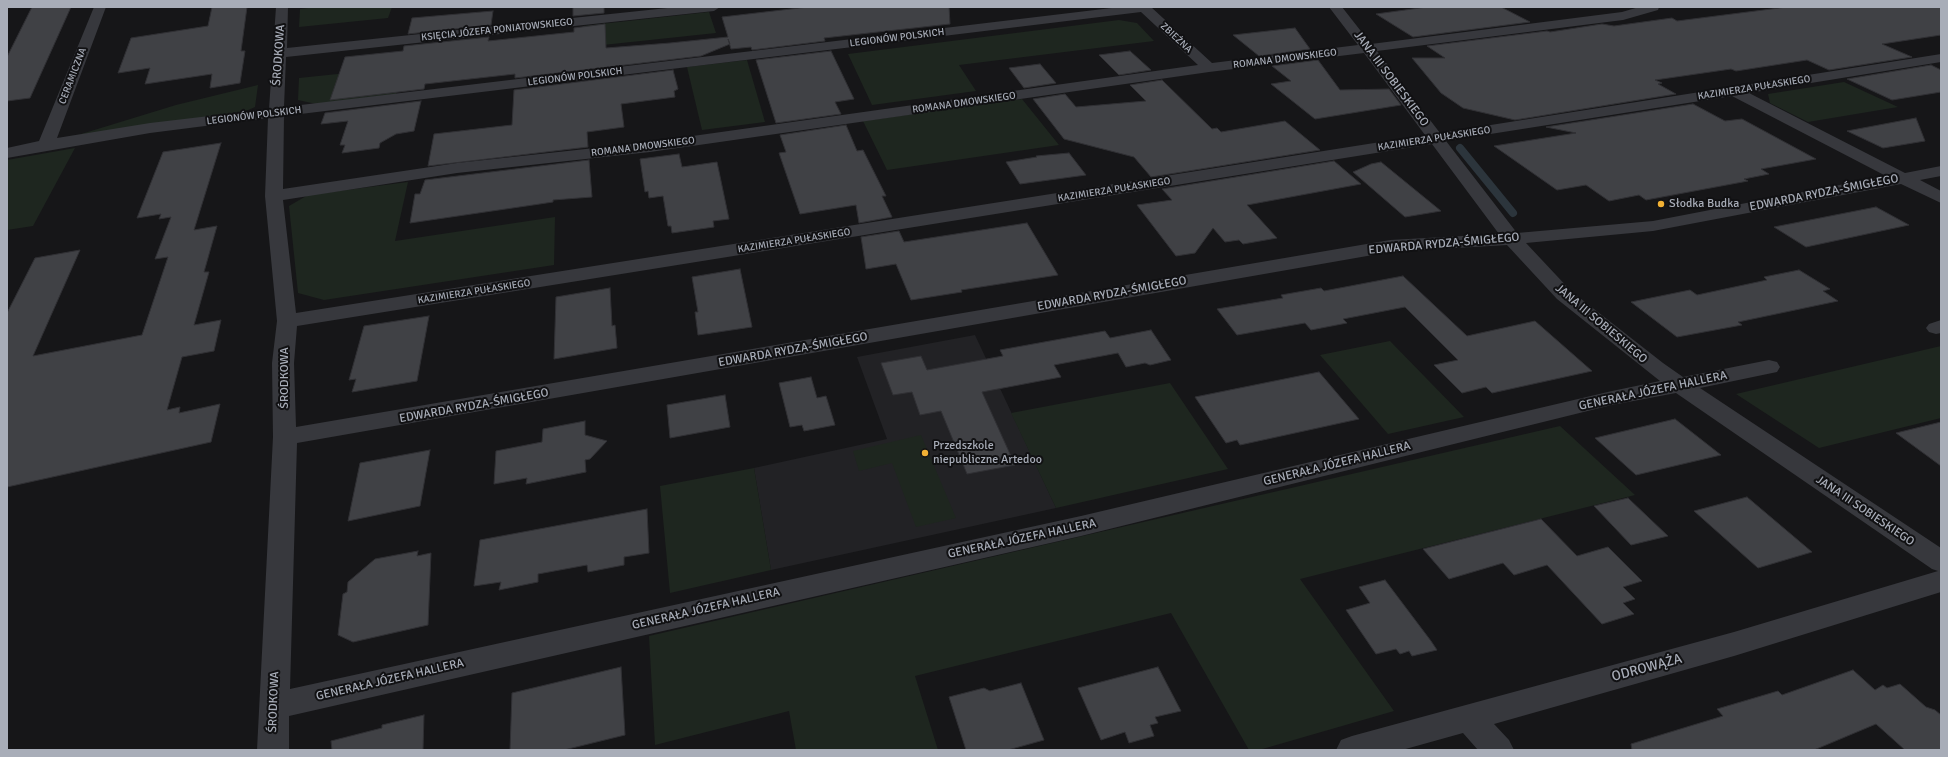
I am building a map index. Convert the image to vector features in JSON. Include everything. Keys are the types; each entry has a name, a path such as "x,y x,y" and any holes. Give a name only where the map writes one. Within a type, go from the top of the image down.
{"street":[{"name":"CERAMICZNA","path":"46,145 100,7"},
{"name":"ŚRODKOWA","path":"273,750 285,437 283,363 287,321 274,196 276,113 282,7"},
{"name":"KSIĘCIA JÓZEFA PONIATOWSKIEGO","path":"280,53 714,7"},
{"name":"JANA III SOBIESKIEGO","path":"1335,7 1512,239 1564,295 1655,368 1679,385 1941,562"},
{"name":"ROMANA DMOWSKIEGO","path":"274,196 318,188 418,174 650,147 1209,68 1623,16 1653,7"},
{"name":"LEGIONÓW POLSKICH","path":"7,153 150,128 1144,8"},
{"name":"ZBIEŻNA","path":"1144,8 1209,68"},
{"name":"KAZIMIERZA PUŁASKIEGO","path":"287,321 1941,58"},
{"path":"1734,91 1941,198"},
{"name":"EDWARDA RYDZA-ŚMIGŁEGO","path":"285,437 1390,246 1512,239 1653,226 1941,171"},
{"name":"GENERAŁA JÓZEFA HALLERA","path":"274,706 1081,526 1612,398 1769,367"},
{"name":"ODROWĄŻA","path":"1352,750 1734,644 1941,581"},
{"path":"1469,717 1498,750"}],"shaded area":[{"path":"316,7 392,7 388,18 299,27 300,9"},
{"path":"709,12 716,33 584,47 583,26"},
{"path":"1119,20 1137,23 1154,41 959,65 976,91 872,105 848,54"},
{"path":"747,60 765,122 702,130 687,67"},
{"path":"405,67 396,94 316,104 298,100 299,78"},
{"path":"1844,82 1898,107 1808,122 1770,103 1768,94"},
{"path":"258,85 255,107 239,114 78,135 176,105"},
{"path":"1022,99 1059,145 887,170 863,121"},
{"path":"75,148 33,226 7,230 7,160"},
{"path":"408,182 395,241 555,217 554,265 324,300 298,293 289,206 308,195"},
{"name":"Przedszkole niepubliczne Artedoo","path":"975,335 1056,508 771,570 754,468 887,439 857,357"},
{"path":"1390,341 1464,417 1388,434 1320,355"},
{"path":"1941,346 1941,418 1819,448 1736,394"},
{"path":"1170,383 1228,469 1056,508 1011,413"},
{"path":"1560,426 1635,495 1300,579 1394,711 1259,750 1249,750 1171,613 915,676 938,750 796,750 789,711 655,745 649,636"},
{"path":"921,435 956,518 916,527 892,463 859,471 853,451"},
{"path":"754,468 771,570 670,593 660,486"}],"building":[{"path":"32,7 71,7 30,98 7,101 7,57"},
{"path":"212,7 247,7 241,51 245,51 240,83 210,88 212,74 145,84 150,68 118,73 131,38 208,26"},
{"path":"573,7 604,7 604,13 573,16"},
{"path":"808,7 949,7 950,24 824,38 825,41 752,50 751,47 731,49 730,44 701,56 515,78 515,74 425,84 424,89 330,100 345,57 403,51 404,46 489,37 488,41 574,32 574,28 605,24 606,48 728,37 722,17"},
{"path":"1427,7 1501,7 1530,22 1413,37 1376,14"},
{"path":"1787,7 1941,7 1941,35 1882,44 1912,57 1829,70 1807,60 1736,71 1731,69 1655,80 1662,83 1658,84 1676,94 1515,120 1463,108 1441,93 1412,58 1445,58 1427,46 1547,31 1550,32 1602,24 1614,26 1672,18 1677,21"},
{"path":"493,11 491,25 408,34 412,18"},
{"path":"1295,28 1310,49 1259,56 1233,35"},
{"path":"831,51 854,99 835,102 841,114 776,123 756,60"},
{"path":"1130,51 1151,70 1119,75 1099,55"},
{"path":"1318,60 1340,90 1389,89 1401,105 1315,119 1271,84 1291,81 1272,66"},
{"path":"1040,64 1056,83 1024,88 1009,68"},
{"path":"1931,65 1941,70 1941,92 1892,100 1847,79"},
{"path":"673,70 678,89 674,91 675,97 621,104 624,127 587,132 588,147 428,166 434,134 512,125 514,90"},
{"path":"1162,80 1212,129 1217,128 1221,132 1285,121 1320,150 1151,177 1134,157 1064,139 1033,99 1065,94 1076,107 1146,101 1130,85"},
{"path":"421,101 414,131 396,134 380,143 379,148 342,153 345,145 340,145 348,121 321,124 325,113"},
{"path":"1693,104 1725,121 1742,119 1816,159 1761,169 1769,174 1744,179 1748,181 1646,200 1639,195 1609,201 1586,185 1557,190 1494,146 1576,133 1546,127"},
{"path":"1916,118 1925,141 1883,148 1847,131"},
{"path":"846,125 857,151 863,150 886,196 882,196 892,217 859,223 856,205 800,214 779,153 786,152 780,135"},
{"path":"221,143 194,230 217,226 204,272 209,272 194,325 221,320 214,351 182,357 167,410 180,407 179,413 220,404 211,442 7,487 7,313 35,258 80,250 33,356 142,335 168,257 155,259 171,217 159,219 161,214 137,218 163,152"},
{"path":"1069,153 1086,175 1020,184 1006,162 1037,157 1036,156"},
{"path":"679,154 682,167 717,162 729,219 713,221 714,227 672,233 671,226 668,226 663,196 649,198 648,191 645,192 640,159"},
{"path":"589,160 592,197 553,200 553,202 410,223 415,194 420,194 425,180"},
{"path":"1334,161 1361,184 1247,205 1277,238 1243,244 1239,240 1225,242 1213,228 1195,253 1176,256 1137,205 1172,200 1162,189"},
{"path":"1381,162 1441,211 1405,217 1353,172 1371,164"},
{"path":"1876,207 1909,225 1806,247 1774,227"},
{"path":"1027,223 1058,275 961,290 962,292 911,300 896,264 866,269 861,237 899,231 904,242"},
{"path":"740,269 752,327 698,335 695,312 698,312 692,277"},
{"path":"1799,270 1830,289 1823,291 1838,301 1738,322 1742,325 1677,337 1631,302 1690,290 1697,295 1767,280 1764,277"},
{"path":"1403,276 1467,336 1535,321 1592,371 1492,393 1486,387 1462,393 1434,365 1458,360 1405,307 1343,319 1347,323 1311,330 1305,323 1237,335 1217,309 1283,298 1281,295 1321,288 1324,291"},
{"path":"610,288 612,326 615,325 617,348 554,359 556,297"},
{"path":"429,316 417,381 352,392 356,379 349,380 364,326"},
{"path":"1151,330 1171,360 1150,365 1145,363 1126,367 1118,353 1054,365 1061,377 982,392 1015,465 967,474 941,411 920,415 912,392 893,395 881,363 921,356 927,370 1003,356 1000,350 1105,331 1110,338"},
{"path":"1319,372 1359,419 1240,445 1237,440 1226,443 1195,397"},
{"path":"811,377 817,398 826,396 835,425 804,431 802,425 790,427 779,383"},
{"path":"725,395 730,427 670,438 667,405"},
{"path":"1675,419 1721,455 1636,475 1595,438"},
{"path":"585,421 585,435 607,441 590,459 585,460 586,472 526,484 527,478 494,484 496,451 542,442 543,429"},
{"path":"1941,422 1941,466 1896,433"},
{"path":"430,450 420,506 348,521 360,463"},
{"path":"1747,497 1812,552 1758,568 1694,511"},
{"path":"1628,498 1668,536 1631,545 1594,506"},
{"path":"647,509 649,553 624,557 624,565 588,572 587,565 538,574 538,582 499,590 501,582 474,586 480,540"},
{"path":"1541,519 1577,556 1608,547 1642,581 1623,587 1635,599 1623,603 1634,614 1602,624 1547,565 1514,575 1503,563 1449,579 1423,549"},
{"path":"418,551 417,556 431,553 428,625 353,642 338,635 343,594 347,592 348,582 375,559"},
{"path":"1385,580 1437,650 1412,656 1409,651 1400,654 1396,649 1376,654 1346,610 1370,603 1359,587"},
{"path":"621,667 625,735 564,750 510,750 512,693"},
{"path":"1158,667 1181,711 1155,717 1158,723 1150,725 1154,736 1129,743 1125,732 1101,740 1078,688"},
{"path":"1853,670 1875,690 1883,685 1887,688 1900,684 1926,707 1935,710 1941,715 1941,750 1905,750 1876,724 1814,750 1632,750 1631,744 1723,716 1717,709 1778,691 1782,695"},
{"path":"1021,683 1044,740 1008,750 966,750 949,697 984,688 990,691"},
{"path":"424,715 423,750 332,750 331,741 382,728 382,725"}],"waterway":[{"path":"1460,148 1513,213"}],"place":[{"name":"Słodka Budka","path":"1661,204"},
{"name":"Przedszkole niepubliczne Artedoo","path":"925,453"}]}
